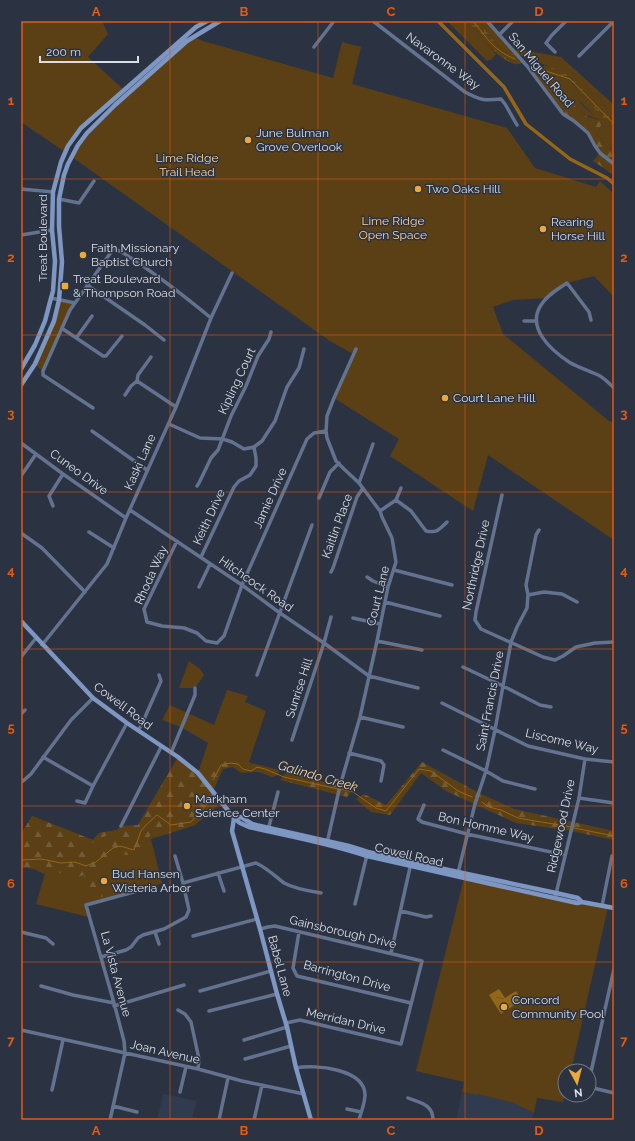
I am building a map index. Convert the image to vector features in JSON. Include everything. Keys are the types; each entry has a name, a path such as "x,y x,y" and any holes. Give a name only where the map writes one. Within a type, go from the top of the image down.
{"street":[{"name":"Treat Boulevard","path":"21,369 36,345 45,321 53,291 55,261 52,230 53,192 60,162 68,146 81,128 196,27 207,21"},
{"name":"Treat Boulevard","path":"21,385 35,364 54,320 59,300 62,255 59,226 59,200 64,175 78,145 87,133 115,105 187,40 220,21"},
{"path":"314,47 334,21"},
{"name":"Navaronne Way","path":"373,21 465,92 478,99 488,101 501,98 517,125"},
{"name":"San Miguel Road","path":"487,21 527,66 563,114 588,133 600,153 614,164"},
{"path":"499,36 513,21"},
{"path":"555,52 546,43 552,34 566,21"},
{"path":"579,56 614,21"},
{"path":"21,235 52,230 55,228 55,211 59,200 80,203 94,181"},
{"path":"21,189 53,192"},
{"path":"52,230 57,235 58,249 62,255"},
{"path":"93,408 43,375 43,371 63,329 70,310 114,248 136,261 180,292 211,318"},
{"name":"Kaski Lane","path":"42,645 107,564 147,470 169,424 211,318 232,273"},
{"path":"591,320 589,312 567,283 546,298 540,305 536,321 537,328 542,337 560,355 570,362 602,377 614,388"},
{"path":"87,285 164,340"},
{"path":"51,298 75,303"},
{"path":"77,337 92,316"},
{"path":"524,321 536,321"},
{"path":"63,329 77,337 103,356 106,356 122,336"},
{"name":"Kipling Court","path":"197,486 211,458 218,450 230,416 246,386 258,356 269,339 271,332"},
{"name":"Court Lane","path":"327,842 340,786 360,717 388,587 396,562 394,545 390,531 380,511 359,483 339,463 328,443 326,431 327,416 356,349"},
{"path":"169,424 200,438 223,439 244,449 254,447 262,441 275,421 287,387 299,368 304,350"},
{"path":"125,395 131,386 137,381 138,375 151,357"},
{"path":"137,381 176,407"},
{"path":"92,430 147,470"},
{"name":"Jamie Drive","path":"242,585 307,439 314,433 326,431"},
{"name":"Cuneo Drive","path":"21,442 63,474 126,518"},
{"path":"359,483 373,444"},
{"name":"Keith Drive","path":"201,558 234,487 239,480 250,475 256,466 254,447"},
{"path":"21,476 36,454"},
{"path":"319,498 330,472 339,463"},
{"path":"53,506 49,496 63,474"},
{"name":"Kaitlin Place","path":"331,572 357,497 363,488"},
{"path":"380,511 396,500 401,488"},
{"name":"Northridge Drive","path":"502,496 475,620 481,629 543,657 555,660 576,647 595,642 614,642"},
{"path":"396,500 411,511 426,531 433,533 441,529 447,522"},
{"name":"Hitchcock Road","path":"130,510 242,585 368,676"},
{"path":"257,674 312,525"},
{"name":"Saint Francis Drive","path":"458,874 475,804 486,771 511,642 527,608 528,595 526,585 536,535 539,530"},
{"path":"89,532 114,548"},
{"path":"21,533 42,548 85,592"},
{"name":"Rhoda Way","path":"177,541 144,609 147,622 162,626 184,628 197,633 206,641 217,643 224,636 242,585"},
{"path":"199,587 210,564"},
{"path":"394,570 452,585"},
{"path":"367,577 388,587"},
{"path":"528,595 544,592 562,594 577,602"},
{"path":"385,602 440,616"},
{"name":"Sunrise Hill","path":"292,740 331,617"},
{"path":"353,618 380,624"},
{"name":"Cowell Road","path":"21,621 93,698 161,747 171,752 198,773 234,818 241,817 252,824 268,830 349,846 367,854 458,874 500,886 556,896 577,903 582,902 614,908"},
{"path":"21,657 36,638"},
{"path":"377,641 422,650"},
{"path":"463,667 540,705 551,707"},
{"path":"138,730 161,681 159,675"},
{"path":"368,676 418,688"},
{"path":"171,752 196,695 195,688"},
{"path":"23,781 31,774 71,720 93,698"},
{"name":"Liscome Way","path":"442,703 528,746 585,759 614,762"},
{"path":"21,714 24,710"},
{"path":"360,717 403,727"},
{"path":"77,801 86,803 93,786 127,723"},
{"path":"121,826 161,747"},
{"path":"443,750 503,781 535,789"},
{"path":"349,753 382,761 384,765 380,781"},
{"path":"43,757 93,786"},
{"name":"Ridgewood Drive","path":"556,896 579,798 585,759"},
{"path":"268,830 278,792"},
{"path":"579,798 614,803"},
{"name":"Bon Homme Way","path":"424,805 418,819 422,822 467,834 565,855"},
{"name":"Babel Lane","path":"234,818 232,832 260,929 311,1120"},
{"path":"356,904 367,854"},
{"path":"101,957 126,950 143,935 164,929 186,917 188,913 188,906 183,883 174,856"},
{"path":"602,906 612,856"},
{"path":"183,883 256,863 286,884 321,893"},
{"path":"391,954 411,864"},
{"path":"218,873 224,891"},
{"name":"La Vista Avenue","path":"110,1120 125,1053 124,1042 86,905 152,887"},
{"path":"401,911 426,917 431,916"},
{"path":"193,936 257,919"},
{"name":"Gainsborough Drive","path":"260,929 275,926 422,961 411,1003"},
{"path":"21,932 46,938 53,944"},
{"path":"155,932 159,944"},
{"name":"Barrington Drive","path":"299,932 293,968 297,976 411,1003"},
{"path":"593,1063 614,969"},
{"path":"200,991 271,972"},
{"path":"41,986 114,1005 184,985"},
{"path":"209,1011 277,994"},
{"name":"Merridan Drive","path":"244,1040 300,1020 401,1044 411,1003"},
{"path":"178,1010 185,1014 190,1022 200,1058 198,1069"},
{"name":"Joan Avenue","path":"21,1030 304,1094"},
{"path":"52,1090 63,1040"},
{"path":"245,1059 291,1046"},
{"path":"296,1068 307,1066 342,1071 352,1075 361,1082 365,1095 359,1120"},
{"path":"180,1092 186,1067"},
{"path":"219,1120 228,1078"},
{"path":"254,1120 262,1085"},
{"path":"597,1089 614,1092"},
{"path":"408,1098 429,1106 432,1112 433,1120"},
{"path":"113,1106 137,1112"},
{"path":"346,1108 361,1112"}],"shaded area":[{"path":"462,1092 478,1094 514,1103 534,1113 532,1120 456,1120"},
{"path":"163,1094 197,1101 192,1117 207,1120 157,1120"}],"green space":[{"path":"21,21 102,21 108,34 88,57 124,90 81,128 65,152 21,122"},
{"path":"447,21 467,21 496,54 492,59 487,61"},
{"path":"467,21 479,21 499,47 508,54 517,54 524,63 515,64 502,57 489,46"},
{"path":"479,21 487,21 513,50 523,50 561,57 572,67 574,75 585,84 592,93 600,97 602,102 614,116 614,121 570,80 574,86 573,90 583,106 600,120 585,116 575,106 553,102 527,66 555,76 569,78 561,71 517,54 508,54 499,47"},
{"name":"Lime Ridge Open Space","path":"193,37 333,78 342,42 361,47 352,84 507,128 535,168 596,187 600,181 614,194 614,297 594,276 567,283 546,298 513,300 493,307 503,334 609,421 614,423 614,540 488,455 473,511 390,456 399,439 334,398 353,354 330,341 72,157 87,133"},
{"path":"544,65 562,71 580,86 614,121 614,127 579,93 570,79 541,71"},
{"path":"572,67 614,105 614,116 602,102 600,97 592,93 585,84 581,84 574,75"},
{"path":"574,86 579,93 612,125 605,127 602,123 597,135 602,140 606,149 614,148 614,175 593,161 600,153 587,132 563,114 553,102 561,99 565,105 575,106 585,116 599,120 579,99 573,90"},
{"path":"602,123 605,127 612,125 614,127 614,148 606,149 602,140 597,135"},
{"path":"59,300 75,303 43,371 35,364 54,321"},
{"path":"189,661 200,669 204,675 195,688 179,688"},
{"path":"227,690 248,696 245,702 266,711 249,762 251,763 254,772 241,773 243,769 222,761 195,825 151,839 162,883 86,905 89,917 36,904 45,874 34,869 21,867 21,834 32,816 93,840 99,833 117,830 121,826 138,825 178,757 198,773 208,743 181,727 162,720 170,705 214,725"},
{"path":"233,757 242,758 245,762 241,773 233,767 223,769 213,791 222,802 195,825 161,836 154,831 143,844 139,853 134,856 119,854 116,851 102,863 105,869 99,876 99,883 102,889 103,900 89,904 84,875 74,878 46,868 45,874 34,869 21,867 21,860 32,863 25,856 31,850 36,850 41,847 32,840 29,842 30,848 21,847 21,834 32,816 93,840 99,833 117,830 85,847 90,851 90,855 94,857 100,853 104,846 115,841 121,841 121,826 138,825 172,767 198,773 205,781 216,766"},
{"path":"422,762 479,793 514,809 614,831 614,840 571,831 516,823 446,791 421,773 390,815 371,812 356,799 364,794 386,805"},
{"path":"251,763 279,770 278,775 272,777 259,772 254,772"},
{"path":"286,772 353,789 347,797 280,780"},
{"path":"464,878 608,907 573,1063 557,1063 557,1101 537,1098 534,1113 514,1103 478,1094 462,1092 464,1082 416,1071"}],"water":[{"name":"Concord Community Pool","path":"499,989 505,998 516,991 522,1000 501,1014 489,995"}],"waterway":[{"path":"438,21 504,87 526,124 570,159 607,178 614,184"},
{"path":"473,21 496,48 515,59"},
{"path":"543,70 570,79 614,124"},
{"name":"Galindo Creek","path":"213,780 221,765 231,763 238,764 243,769 251,771 257,767 284,777 338,789"},
{"name":"Galindo Creek","path":"341,789 353,792 376,808 386,811 419,769 431,771 458,791 472,797"},
{"name":"Galindo Creek","path":"21,860 41,859 61,863 75,862 86,866 96,862 113,848 120,846 134,850 141,831 157,815 171,825 191,822 207,804 209,796"},
{"name":"Galindo Creek","path":"482,802 489,807 501,810 518,818 571,827"},
{"name":"Galindo Creek","path":"574,828 614,836"}],"place":[{"name":"June Bulman Grove Overlook","path":"248,140"},
{"name":"Two Oaks Hill","path":"418,189"},
{"name":"Rearing Horse Hill","path":"543,229"},
{"name":"Faith Missionary Baptist Church","path":"83,255"},
{"name":"Treat Boulevard & Thompson Road","path":"65,286"},
{"name":"Court Lane Hill","path":"445,398"},
{"name":"Markham Science Center","path":"187,806"},
{"name":"Bud Hansen Wisteria Arbor","path":"104,881"},
{"name":"Concord Community Pool","path":"504,1007"}],"park label":[{"name":"Lime Ridge Trail Head","path":"187,165"}]}
